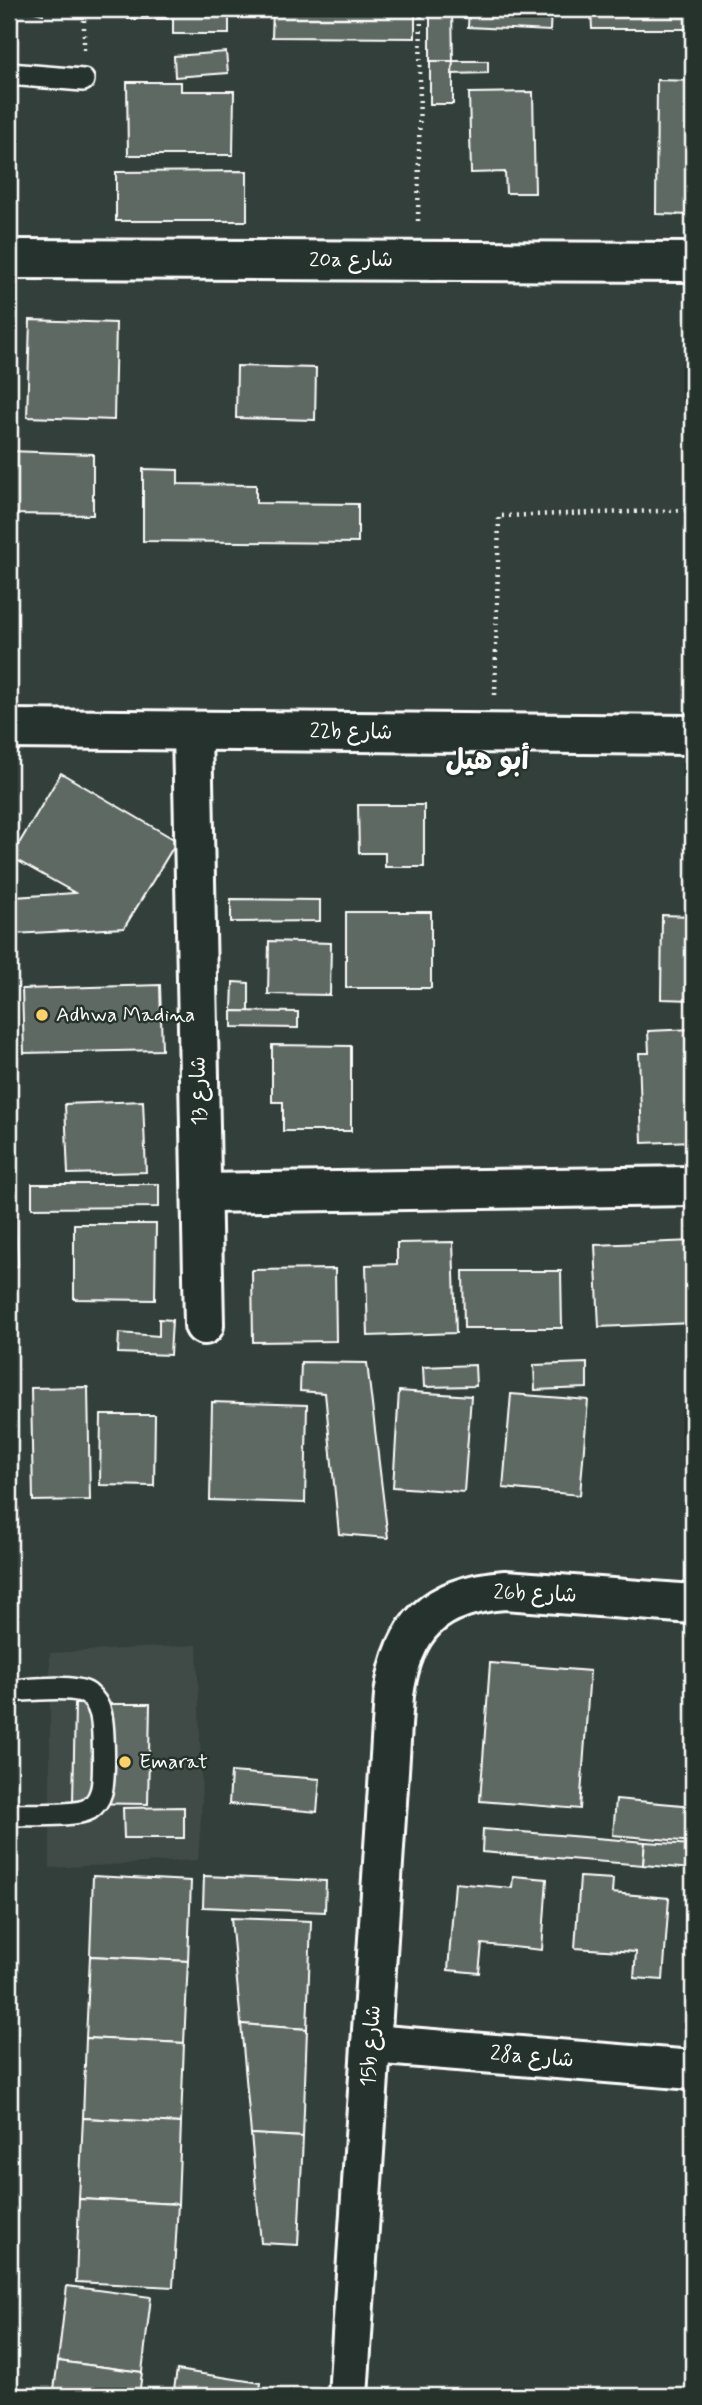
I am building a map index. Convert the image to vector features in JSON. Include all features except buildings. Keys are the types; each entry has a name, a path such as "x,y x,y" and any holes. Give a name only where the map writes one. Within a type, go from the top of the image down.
{"street":[{"name":"20a شارع","path":"9,259 693,262"},
{"name":"22b شارع","path":"9,729 693,735"},
{"name":"شارع 13","path":"192,731 204,1325"},
{"path":"202,1193 693,1186"},
{"name":"26b شارع","path":"394,1695 398,1667 408,1640 426,1618 450,1602 477,1592 505,1590 693,1604"},
{"name":"15b شارع","path":"348,2396 394,1695"},
{"name":"28a شارع","path":"371,2045 693,2070"}],"lane":[{"path":"9,74 83,80"},
{"path":"9,1691 76,1689 87,1694 96,1703 101,1714 103,1779 102,1791 89,1809 78,1813 9,1815"}],"path":[{"path":"83,80 84,9"},
{"path":"417,261 421,9"},
{"path":"494,734 499,516 693,510"}],"shaded area":[{"name":"Emarat","path":"197,1645 202,1801 198,1860 50,1868 50,1653"}],"place":[{"name":"Adhwa Madina","path":"42,1015"},
{"name":"Emarat","path":"125,1762"}],"district":[{"name":"أبو هيل","path":"487,761"}]}
